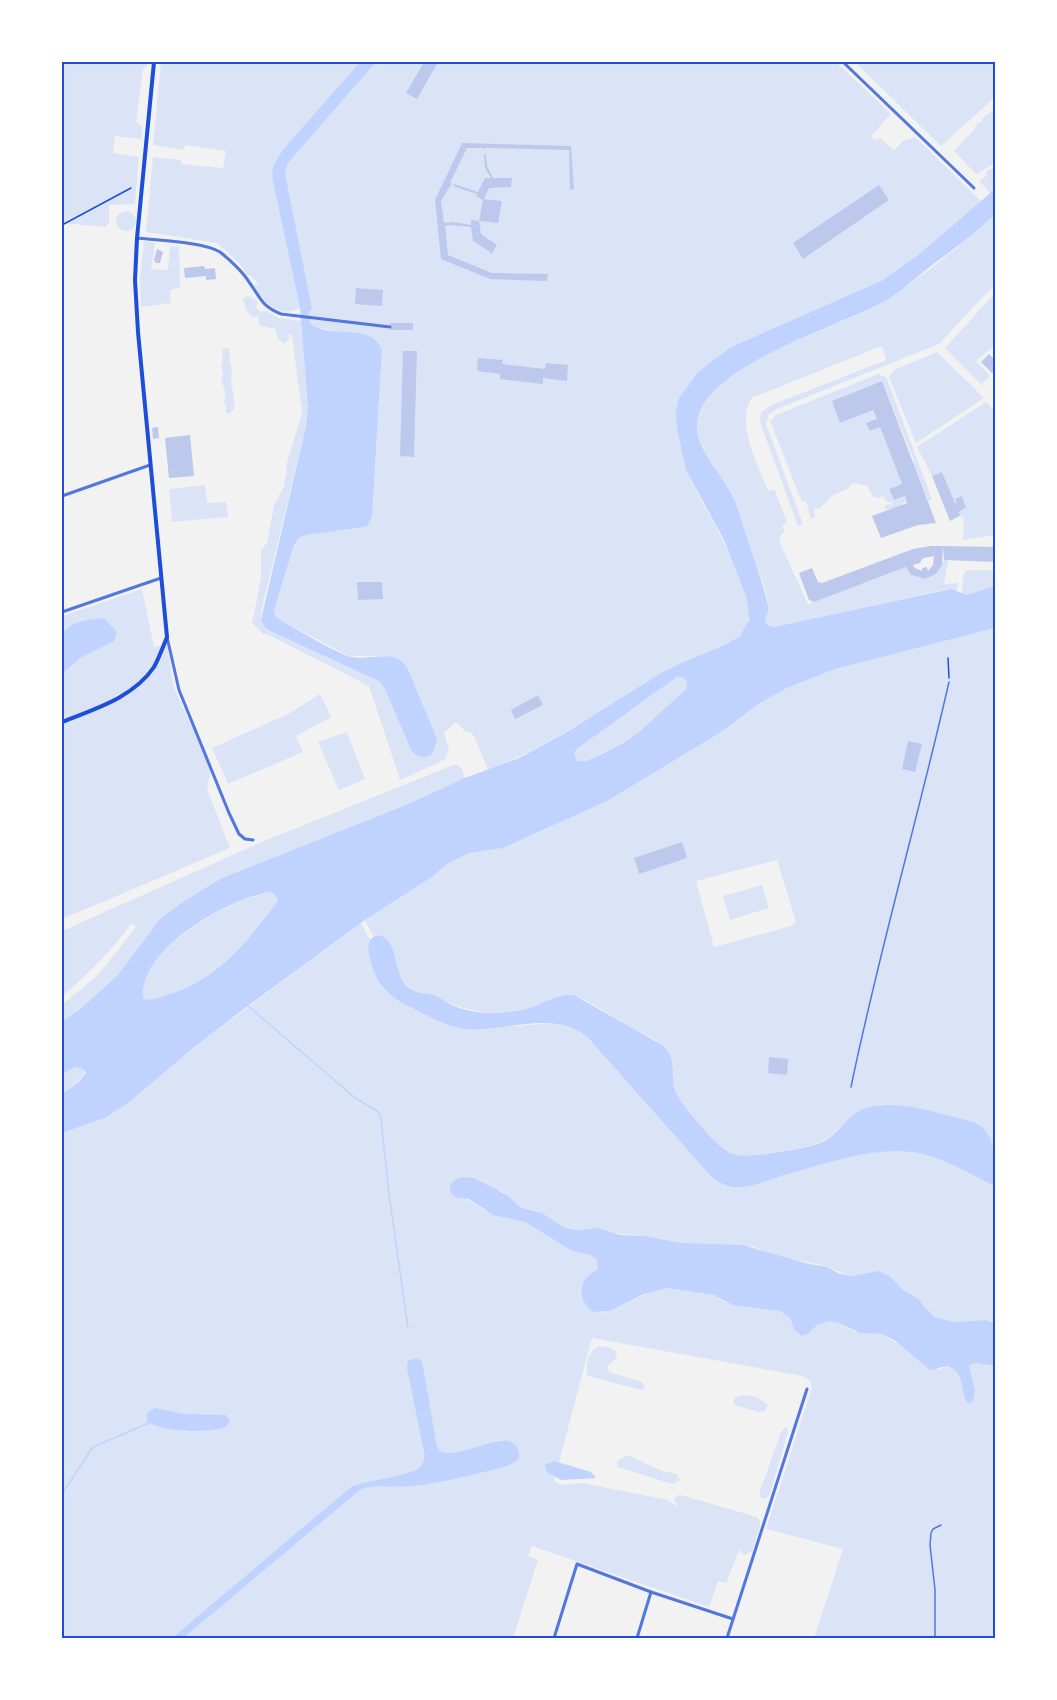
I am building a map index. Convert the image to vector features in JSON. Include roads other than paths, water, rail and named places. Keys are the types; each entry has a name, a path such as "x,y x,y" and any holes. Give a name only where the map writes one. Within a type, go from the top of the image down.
{"main road":[{"path":"62,722 130,692 154,666 167,637 136,297 137,238 154,62"}],"street":[{"path":"843,62 974,188"},
{"path":"137,238 208,247 220,252 249,280 261,302 269,309 281,314 390,327"},
{"path":"62,496 150,465"},
{"path":"62,612 161,578"},
{"path":"166,632 179,690 229,813 239,834 245,839 254,840"},
{"path":"727,1638 807,1389"},
{"path":"554,1638 577,1564 651,1592 733,1619"},
{"path":"637,1638 651,1592"}],"lane":[{"path":"851,1087 864,1026 926,786 949,682"},
{"path":"935,1638 935,1590 931,1561 931,1533 933,1529 941,1525"}],"water":[{"path":"360,62 376,62 288,163 285,173 312,308 308,315 310,323 318,328 368,336 376,341 382,350 372,517 368,525 364,527 299,538 294,545 274,610 275,616 280,620 345,655 360,658 383,656 397,658 403,662 437,739 433,753 424,757 416,755 411,750 385,689 379,681 270,631 261,620 306,426 308,408 300,308 273,182 273,167 287,145"},
{"path":"995,189 995,214 973,234 885,301 806,336 743,368 719,387 702,407 697,429 702,447 737,506 766,597 768,611 765,621 767,625 774,627 951,589 967,595 995,586 995,628 835,669 787,688 760,703 721,732 607,801 503,848 469,853 447,864 432,877 365,920 248,1006 193,1048 128,1103 105,1118 62,1133 62,1094 80,1081 86,1073 83,1069 75,1067 62,1074 62,1021 79,1010 117,976 160,919 181,903 222,878 519,758 567,732 659,674 740,636 749,620 747,599 725,542 686,470 677,428 676,411 679,398 698,372 731,347 883,280 917,256","holes":["677,677 682,677 686,681 686,689 638,733 604,753 586,761 578,761 574,753 578,748","269,892 278,899 276,904 242,945 218,968 188,987 153,999 143,998 146,979 155,961 189,929 231,905"]},
{"path":"104,618 117,632 114,641 80,658 62,674 61,648 65,632 77,623"},
{"path":"378,935 390,944 401,978 405,985 414,991 434,995 463,1009 490,1013 517,1011 556,997 574,995 662,1045 672,1061 675,1091 678,1097 711,1137 731,1153 745,1156 806,1147 829,1138 863,1109 896,1105 935,1112 981,1126 991,1140 995,1186 933,1157 895,1151 847,1158 752,1185 732,1187 725,1185 708,1173 587,1037 575,1029 561,1024 546,1023 482,1029 460,1028 432,1018 393,996 378,980 370,957 368,948 370,940"},
{"path":"463,1177 474,1178 493,1187 520,1207 542,1213 565,1228 578,1230 598,1228 620,1235 644,1236 681,1243 742,1245 827,1267 851,1276 879,1271 891,1277 902,1289 918,1299 934,1317 954,1322 986,1320 995,1324 995,1366 976,1363 969,1365 975,1391 973,1401 969,1404 954,1370 947,1367 930,1370 894,1340 882,1334 860,1333 839,1323 829,1321 817,1325 808,1334 802,1336 794,1329 790,1318 780,1311 733,1305 714,1295 667,1288 644,1294 610,1311 593,1312 583,1300 581,1291 584,1281 598,1268 596,1259 590,1255 572,1251 525,1222 493,1215 469,1199 455,1197 450,1192 450,1186 455,1180"},
{"path":"416,1358 423,1366 439,1451 454,1453 509,1441 518,1449 518,1460 507,1466 437,1482 361,1489 183,1638 172,1638 351,1487 409,1473 421,1466 424,1454 407,1368 408,1361"},
{"path":"155,1408 185,1414 226,1415 230,1421 226,1427 218,1429 174,1430 147,1421 147,1413"},
{"path":"554,1461 591,1472 596,1478 561,1480 547,1472 545,1465"}],"waterway":[{"path":"248,1006 354,1097 378,1112 381,1119 408,1328"},
{"path":"62,1494 93,1447 149,1423"}]}
